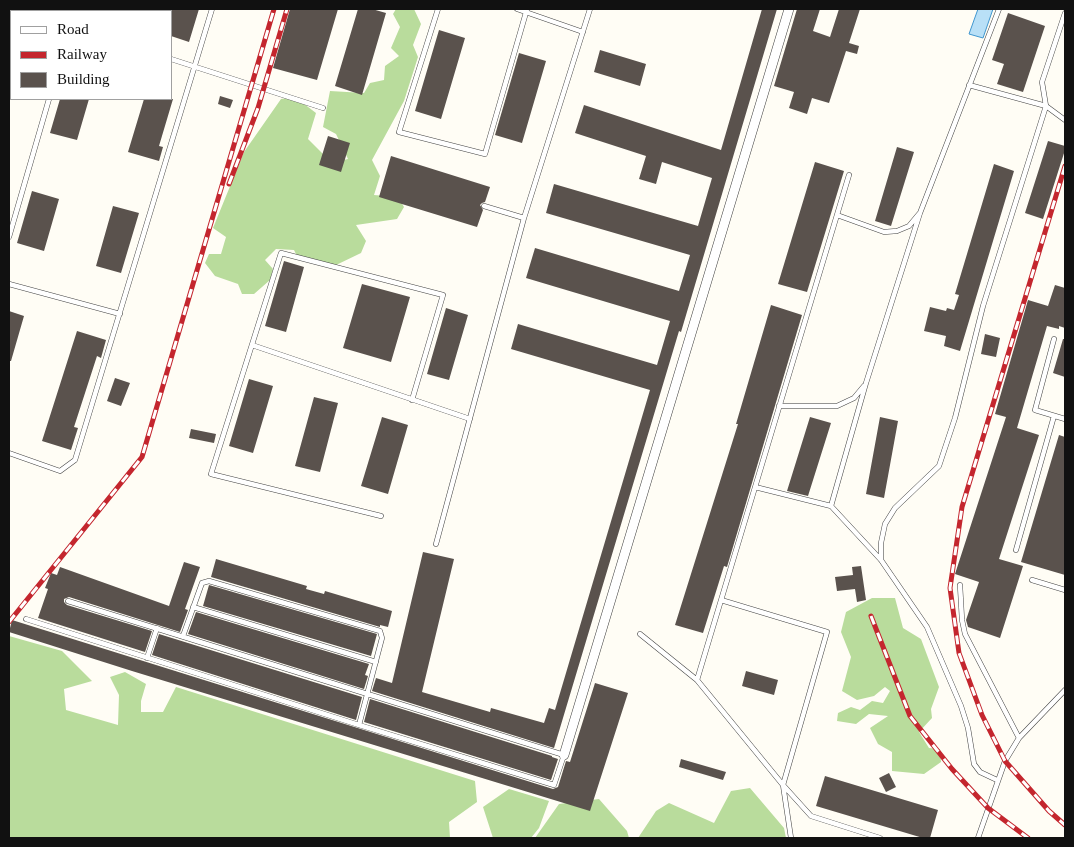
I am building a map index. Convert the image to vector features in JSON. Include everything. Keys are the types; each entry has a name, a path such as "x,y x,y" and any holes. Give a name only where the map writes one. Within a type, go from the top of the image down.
{"street":[{"path":"564,755 789,9"}],"lane":[{"path":"9,454 60,471 75,460 212,9"},
{"path":"438,9 399,132 485,154 527,10"},
{"path":"517,9 527,10 583,32"},
{"path":"436,544 524,218 590,9"},
{"path":"832,506 866,383 920,213 998,9"},
{"path":"881,560 880,542 886,524 895,508 939,466 956,418 983,306 1046,106 1042,82 1065,13"},
{"path":"172,59 323,108"},
{"path":"969,86 1046,106 1065,120"},
{"path":"9,237 49,100"},
{"path":"697,680 849,174"},
{"path":"484,206 524,218"},
{"path":"837,215 884,232 897,231 909,226 920,213"},
{"path":"382,516 211,474 280,254 443,295 412,400"},
{"path":"9,284 120,314"},
{"path":"1054,339 1035,410 1065,419"},
{"path":"252,345 470,419"},
{"path":"779,406 837,406 854,398 866,383"},
{"path":"1016,550 1054,416"},
{"path":"755,487 832,506 881,560 926,628 961,706 968,728 974,764 980,772 997,780"},
{"path":"1032,580 1065,590"},
{"path":"183,636 202,583 209,581 380,630 382,638 359,725"},
{"path":"960,585 962,620 965,634 1019,738"},
{"path":"721,600 827,632 783,785 790,838"},
{"path":"26,619 359,725 554,784 564,755 68,601"},
{"path":"193,607 376,662"},
{"path":"147,658 157,628"},
{"path":"640,634 697,680 783,785 811,816 880,838"},
{"path":"978,838 1005,761 1019,738 1065,690"}],"green space":[{"path":"396,9 414,9 421,24 413,45 418,57 404,101 372,160 380,176 374,195 398,197 404,207 397,219 356,225 366,241 361,253 334,266 299,260 294,250 276,249 265,260 273,269 270,280 254,294 242,294 238,284 215,276 205,263 209,254 221,254 226,237 213,228 244,152 281,99 295,97 316,113 308,139 325,156 325,164 348,159 336,134 323,127 330,91 364,93 370,83 384,80 385,66 399,56 391,48 400,27 393,14"},
{"path":"872,598 895,598 903,628 921,639 939,687 931,709 932,718 919,732 929,748 940,749 941,762 924,774 892,771 892,752 878,744 870,728 888,716 869,714 856,724 837,721 838,713 851,707 860,710 872,701 883,703 890,691 885,687 874,696 857,700 842,691 851,657 841,632 846,612"},
{"path":"9,636 62,651 92,681 64,689 66,710 118,725 119,695 110,677 125,672 146,684 141,701 141,712 163,712 176,687 475,781 477,802 449,822 450,838 9,838"},
{"path":"750,788 784,828 786,838 638,838 656,811 669,803 714,823 731,791"},
{"path":"509,789 549,801 539,828 531,838 493,838 483,807"},
{"path":"599,799 627,831 629,838 535,838 559,804"}],"water":[{"path":"978,9 993,9 983,38 969,34"}],"building":[{"path":"199,9 189,42 172,36 171,10"},
{"path":"290,9 338,9 317,80 273,68"},
{"path":"358,9 372,9 386,13 362,95 335,86"},
{"path":"762,9 777,9 554,748 372,691 376,678 392,683 423,552 454,559 422,692 490,712 491,708 544,723 549,708 555,710 650,390 511,349 518,324 657,365 670,321 526,278 535,248 679,291 690,255 546,213 554,184 698,226 712,178 662,162 656,184 639,179 646,156 575,133 584,105 721,150"},
{"path":"797,9 820,9 813,31 830,37 839,9 860,9 849,43 859,46 857,54 846,51 829,103 812,98 807,114 789,108 794,92 774,86"},
{"path":"1008,13 1045,26 1023,92 997,84 1004,64 992,60"},
{"path":"439,30 465,38 441,119 415,111"},
{"path":"600,50 646,64 640,86 594,72"},
{"path":"519,53 546,61 522,143 495,135"},
{"path":"220,96 233,100 230,108 218,104"},
{"path":"173,99 159,146 163,147 159,161 128,152 144,100"},
{"path":"60,100 89,100 77,140 50,133"},
{"path":"328,136 350,143 341,172 319,165"},
{"path":"1048,141 1065,146 1065,150 1043,219 1025,213"},
{"path":"897,147 914,152 891,226 875,221"},
{"path":"391,156 490,187 485,202 480,205 483,210 477,227 379,197"},
{"path":"815,162 844,171 807,292 778,284"},
{"path":"994,164 1014,171 960,351 944,346 946,336 924,331 930,307 946,311 947,308 954,310 959,295 955,294"},
{"path":"32,191 59,199 44,251 17,243"},
{"path":"113,206 139,213 121,273 96,266"},
{"path":"284,261 304,267 286,332 265,326"},
{"path":"362,284 410,297 391,362 343,348"},
{"path":"1055,285 1065,288 1065,328 1059,326 1059,329 1047,326 1017,428 1039,435 999,559 1023,566 1000,638 968,627 966,620 979,582 955,574 1006,417 995,414 1028,300 1048,306"},
{"path":"771,305 802,315 727,567 724,566 703,633 675,625 738,424 736,424"},
{"path":"446,308 468,315 449,380 427,374"},
{"path":"9,311 24,316 11,361 9,361"},
{"path":"77,331 106,340 101,358 97,356 74,427 78,428 71,450 42,441"},
{"path":"985,334 1000,338 996,357 981,354"},
{"path":"1063,339 1065,339 1065,377 1053,373"},
{"path":"115,378 130,383 121,406 107,401"},
{"path":"249,379 273,386 253,453 229,446"},
{"path":"314,397 338,403 320,472 295,466"},
{"path":"382,417 408,425 388,494 361,486"},
{"path":"810,417 831,423 808,496 787,491"},
{"path":"880,417 898,421 884,498 866,494"},
{"path":"191,429 216,434 214,443 189,438"},
{"path":"1059,435 1065,437 1065,575 1021,562"},
{"path":"216,559 307,586 306,589 324,594 325,591 392,611 388,627 380,625 380,627 211,577"},
{"path":"184,562 200,567 185,609 188,610 180,632 69,597 64,599 67,605 152,631 145,652 38,618 48,589 45,588 51,573 57,575 60,567 169,606"},
{"path":"861,566 866,600 857,602 855,589 837,591 835,577 853,575 852,567"},
{"path":"209,585 377,634 371,656 203,606"},
{"path":"196,612 369,664 365,675 368,676 364,689 188,634"},
{"path":"12,620 553,789 558,787 566,761 570,762 595,683 628,693 590,811 9,632"},
{"path":"159,634 362,697 356,720 152,655"},
{"path":"746,671 778,680 774,695 742,686"},
{"path":"370,699 552,756 558,759 551,780 364,722"},
{"path":"681,759 726,772 723,780 679,767"},
{"path":"889,773 896,787 886,792 879,778"},
{"path":"825,776 938,810 930,838 923,838 816,806"}],"railway":[{"path":"9,622 142,457 274,9"},
{"path":"229,184 258,108 287,9"},
{"path":"1065,166 962,507 950,588 959,653 982,715 1005,761 1049,811 1065,825"},
{"path":"871,616 910,716 952,769 988,808 1028,838"}]}
